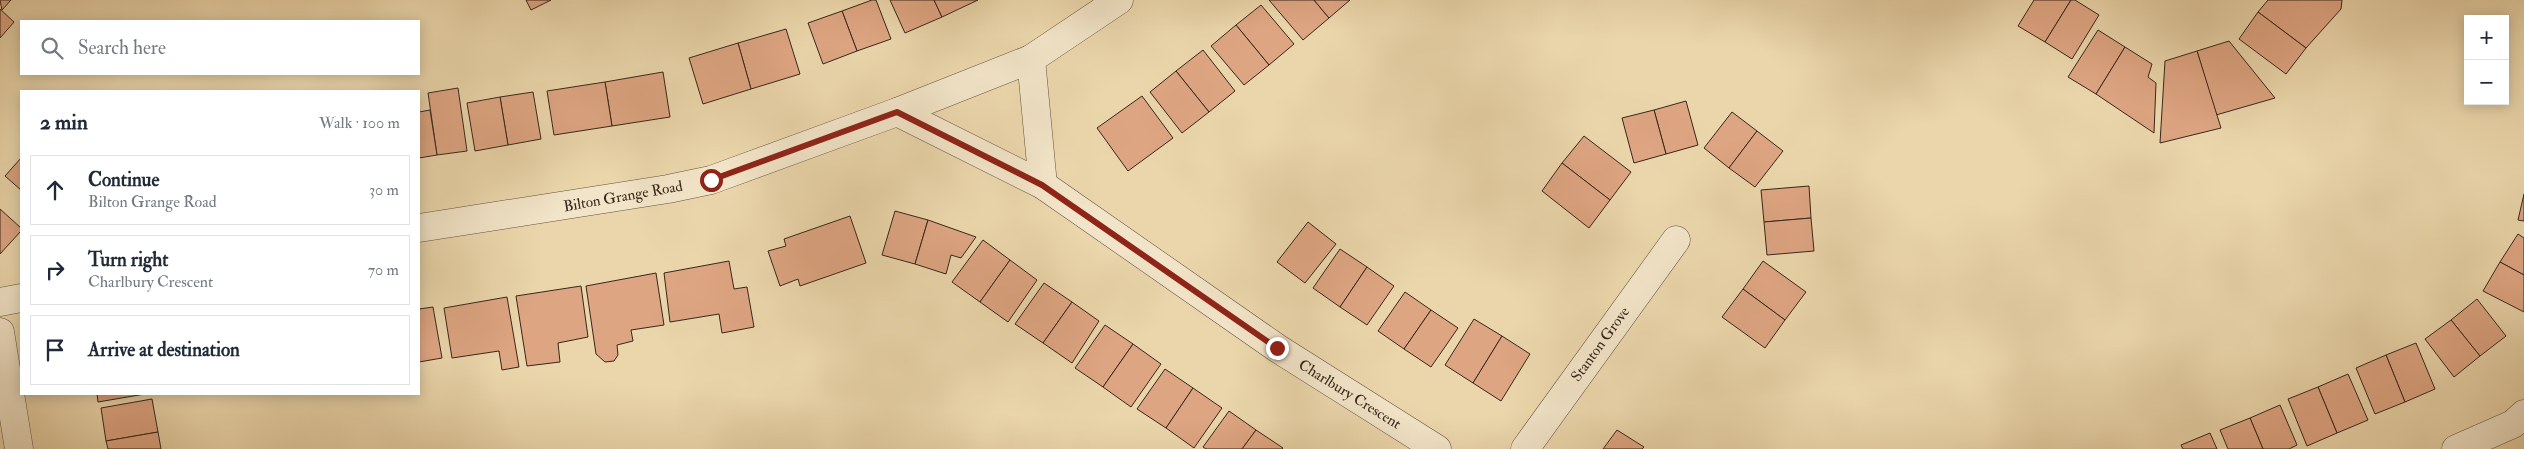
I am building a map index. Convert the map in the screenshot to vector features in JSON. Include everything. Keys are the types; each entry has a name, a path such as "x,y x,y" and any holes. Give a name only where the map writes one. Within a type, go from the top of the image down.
{"street":[{"name":"Bilton Grange Road","path":"420,228 668,189 711,180 897,112 1031,59 1119,0"},
{"path":"1031,59 1042,185"},
{"name":"Charlbury Crescent","path":"897,112 1042,185 1277,348 1437,449"},
{"name":"Stanton Grove","path":"1525,449 1676,240"},
{"path":"0,302 20,298"},
{"path":"0,332 19,449"},
{"path":"2456,449 2513,424 2524,414"}],"building":[{"path":"0,0 11,0 2,10"},
{"path":"526,0 551,0 531,10"},
{"path":"876,0 891,39 857,51 842,11"},
{"path":"890,0 934,0 942,17 905,33"},
{"path":"934,0 978,0 942,17"},
{"path":"1269,0 1314,0 1329,18 1303,40"},
{"path":"1314,0 1350,0 1329,18"},
{"path":"2034,0 2071,0 2045,42 2018,26"},
{"path":"2071,0 2075,0 2099,15 2072,59 2045,42"},
{"path":"2268,0 2342,0 2341,9 2306,48 2258,12"},
{"path":"1261,5 1294,44 1269,65 1236,25"},
{"path":"0,9 14,22 0,38"},
{"path":"842,11 857,51 823,64 808,23"},
{"path":"2258,12 2306,48 2286,74 2239,39"},
{"path":"1236,25 1269,65 1244,85 1211,46"},
{"path":"786,29 800,74 751,89 738,43"},
{"path":"2098,30 2125,47 2096,94 2068,77"},
{"path":"2229,41 2275,98 2216,115 2197,51"},
{"path":"738,43 751,89 703,104 689,58"},
{"path":"2125,47 2152,64 2148,77 2156,83 2154,133 2096,94"},
{"path":"1203,50 1235,91 1209,112 1176,71"},
{"path":"2197,51 2221,128 2160,143 2165,61"},
{"path":"1176,71 1209,112 1182,133 1150,92"},
{"path":"663,72 670,117 612,126 605,82"},
{"path":"605,82 612,126 554,135 547,91"},
{"path":"458,88 467,151 437,155 428,93"},
{"path":"533,92 541,139 508,145 500,97"},
{"path":"1142,96 1173,138 1128,171 1097,128"},
{"path":"500,97 508,145 475,151 467,103"},
{"path":"1686,101 1698,145 1666,154 1654,110"},
{"path":"430,110 437,155 420,158 420,112"},
{"path":"1654,110 1666,154 1634,163 1622,118"},
{"path":"1732,112 1757,131 1729,168 1704,148"},
{"path":"1757,131 1783,151 1755,187 1729,168"},
{"path":"1584,136 1631,172 1610,200 1562,163"},
{"path":"20,159 20,189 5,176"},
{"path":"1562,163 1610,200 1589,228 1542,191"},
{"path":"1809,186 1811,218 1764,222 1761,190"},
{"path":"2524,194 2524,221 2518,220"},
{"path":"0,209 20,227 20,232 0,254"},
{"path":"895,211 928,220 915,264 882,255"},
{"path":"850,216 866,263 800,286 798,279 780,286 768,251 786,246 784,239"},
{"path":"1811,218 1814,251 1767,255 1764,222"},
{"path":"928,220 976,237 961,258 951,255 946,274 915,264"},
{"path":"1308,222 1336,244 1305,283 1277,262"},
{"path":"2518,234 2524,238 2524,275 2500,262"},
{"path":"983,240 1010,260 980,302 952,282"},
{"path":"1340,249 1367,267 1340,307 1313,288"},
{"path":"1010,260 1037,280 1008,322 980,302"},
{"path":"729,261 734,289 747,287 754,327 722,333 719,314 670,322 664,273"},
{"path":"1763,261 1806,292 1785,320 1743,289"},
{"path":"2500,262 2524,275 2524,312 2483,291"},
{"path":"1367,267 1394,286 1367,325 1340,307"},
{"path":"656,273 664,325 631,330 633,341 617,345 618,355 614,361 605,362 596,354 586,286"},
{"path":"1044,283 1072,302 1043,343 1015,324"},
{"path":"581,286 588,337 558,343 560,362 527,366 516,296"},
{"path":"1743,289 1785,320 1765,348 1722,317"},
{"path":"1405,292 1431,310 1404,349 1378,331"},
{"path":"507,297 519,367 502,370 499,351 452,358 444,308"},
{"path":"2477,299 2506,336 2480,356 2451,320"},
{"path":"1072,302 1099,321 1072,363 1043,343"},
{"path":"433,307 442,358 420,362 420,309"},
{"path":"1431,310 1458,328 1431,367 1404,349"},
{"path":"1474,319 1502,336 1473,383 1445,365"},
{"path":"2451,320 2480,356 2454,377 2425,339"},
{"path":"1105,325 1133,344 1103,387 1075,368"},
{"path":"1502,336 1530,354 1501,401 1473,383"},
{"path":"2416,343 2435,389 2405,402 2386,355"},
{"path":"1133,344 1161,364 1131,407 1103,387"},
{"path":"2386,355 2405,402 2375,414 2356,368"},
{"path":"1165,369 1193,388 1166,428 1137,409"},
{"path":"2348,374 2368,420 2337,433 2318,387"},
{"path":"2318,387 2337,433 2307,446 2288,399"},
{"path":"1193,388 1222,408 1194,448 1166,428"},
{"path":"97,395 139,395 98,402"},
{"path":"152,399 158,432 106,441 101,408"},
{"path":"2280,405 2297,445 2289,449 2263,449 2250,418"},
{"path":"1229,411 1256,430 1242,449 1206,449 1203,447"},
{"path":"2250,418 2263,449 2228,449 2220,430"},
{"path":"1256,430 1283,448 1242,449"},
{"path":"1617,430 1644,447 1642,449 1603,449"},
{"path":"158,432 161,449 108,449 106,441"},
{"path":"2210,433 2217,449 2183,449 2181,445"}],"route":[{"path":"711,180 897,112 1042,185 1277,348"}]}
